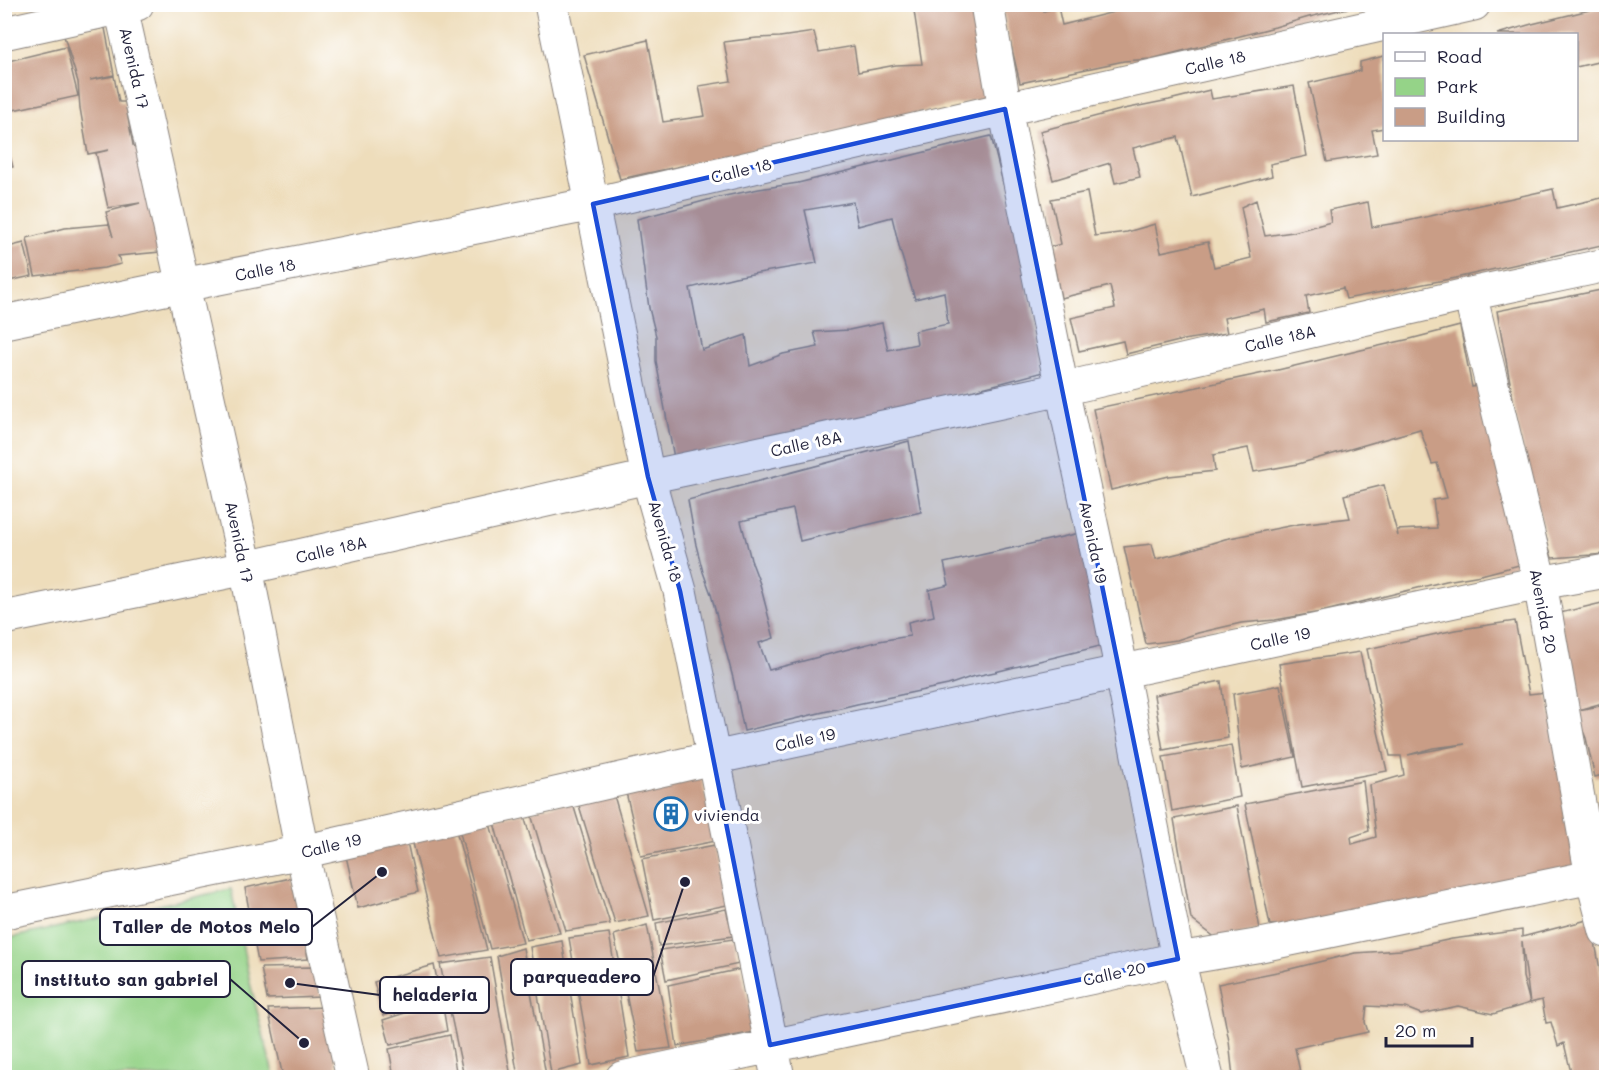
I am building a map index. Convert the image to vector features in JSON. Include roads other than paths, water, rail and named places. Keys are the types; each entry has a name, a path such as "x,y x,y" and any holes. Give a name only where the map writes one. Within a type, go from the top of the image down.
{"street":[{"name":"Avenida 18","path":"551,4 648,477 680,591 778,1077"},
{"name":"Avenida 19","path":"987,4 1005,109 1178,960 1207,1077"},
{"name":"Calle 18","path":"4,322 592,204 1474,4"},
{"path":"4,33 124,6"},
{"name":"Avenida 17","path":"124,6 246,568 302,852 353,1077"},
{"name":"Calle 18A","path":"4,618 246,568 648,477 1062,389 1470,294 1606,265"},
{"name":"Avenida 20","path":"1470,294 1540,583 1599,875 1606,931"},
{"name":"Calle 19","path":"4,912 302,852 713,758 1606,571"},
{"name":"Calle 20","path":"622,1077 1178,960 1599,875"}],"place":[{"name":"vivienda","path":"671,814"},
{"name":"Taller de Motos Melo","path":"382,872"},
{"name":"parqueadero","path":"685,882"},
{"name":"heladeria","path":"290,983"},
{"name":"instituto san gabriel","path":"304,1043"}]}
